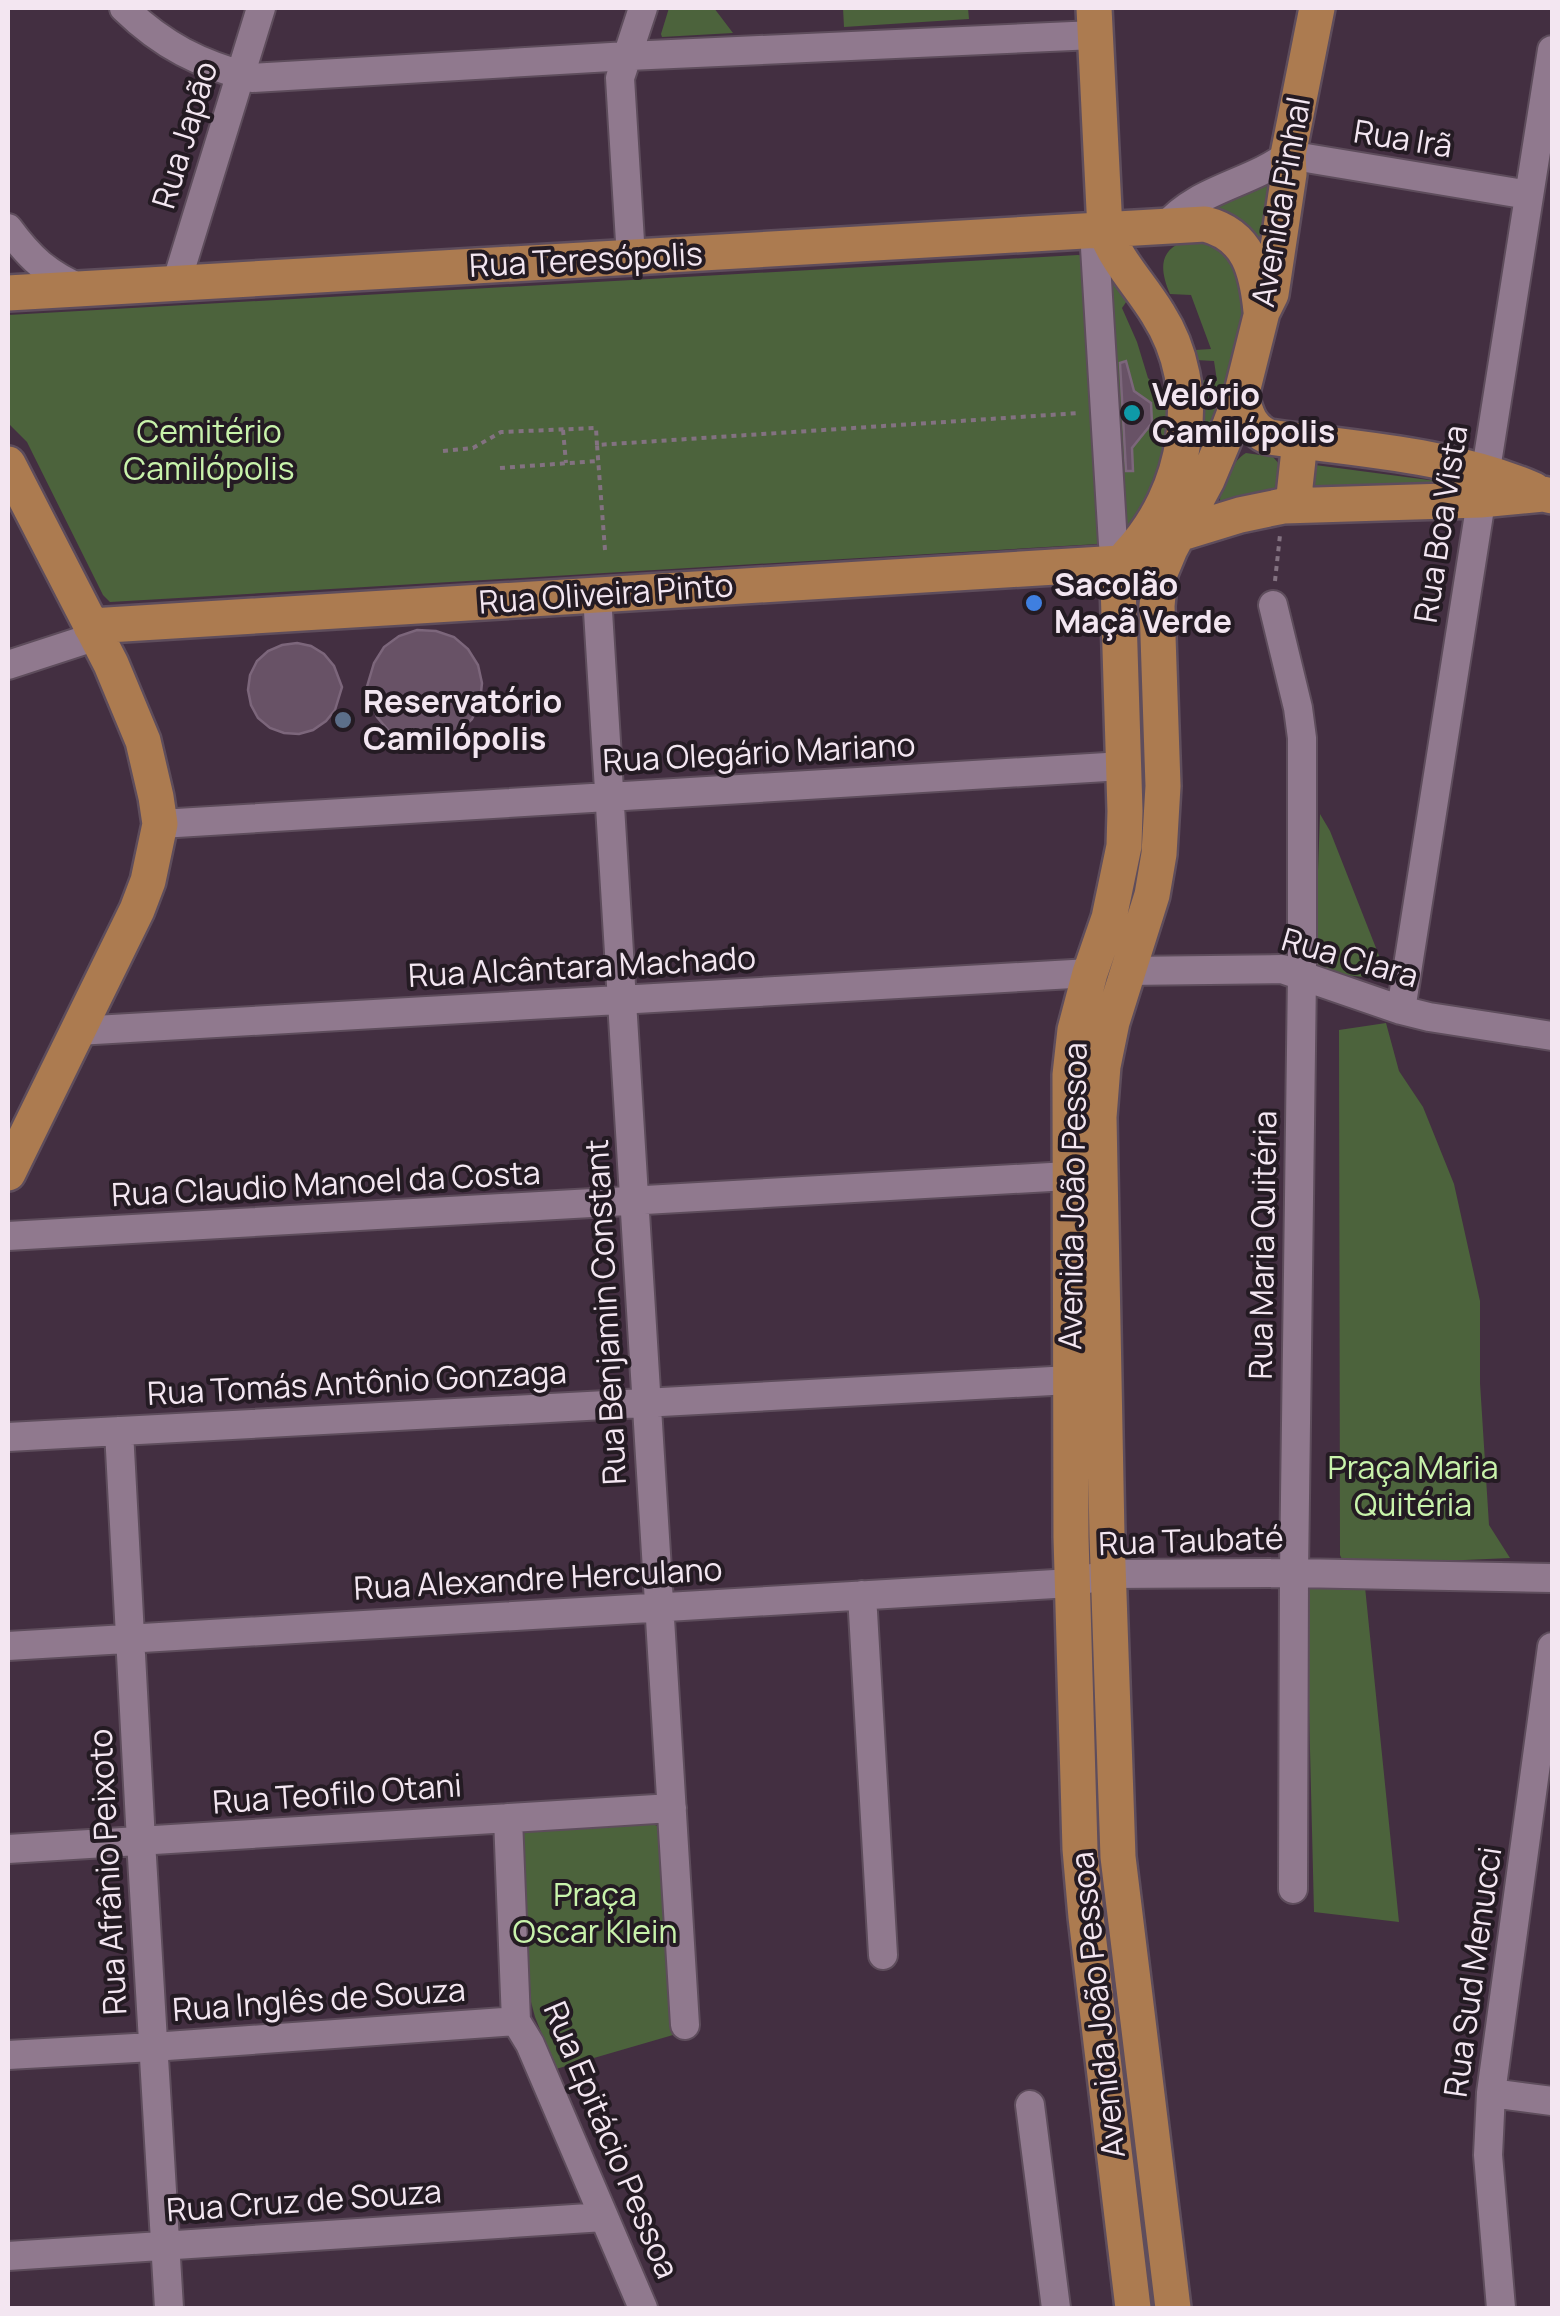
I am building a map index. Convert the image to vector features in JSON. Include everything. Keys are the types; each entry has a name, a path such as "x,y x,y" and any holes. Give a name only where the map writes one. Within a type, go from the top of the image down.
{"main road":[{"name":"Avenida Pinhal","path":"1178,534 1219,453 1241,396 1262,312 1271,294 1289,174 1288,155 1317,8"},
{"path":"1094,21 1100,230 1157,312 1174,348 1185,406 1183,446 1173,483 1146,534 1120,562"},
{"name":"Rua Teresópolis","path":"8,294 1205,224 1232,235 1242,246 1250,261 1262,312"},
{"path":"1157,312 1150,262 1155,243 1166,227"},
{"path":"1241,396 1250,422 1261,434 1459,464 1482,485"},
{"path":"1288,505 1300,441"},
{"path":"8,464 123,688 143,742 160,824 148,881 137,910 8,1172"},
{"path":"1120,562 1178,534 1288,505 1482,485 1548,495"},
{"name":"Avenida João Pessoa","path":"1173,2308 1118,1857 1099,1117 1106,1052 1126,971 1152,896 1158,854 1163,786 1158,586 1164,561 1178,534"},
{"name":"Rua Oliveira Pinto","path":"94,631 1120,562"},
{"name":"Avenida João Pessoa","path":"1120,562 1124,846 1109,918 1074,1030 1068,1176 1072,1583 1080,1849 1132,2308"}],"street":[{"path":"124,8 178,51 226,72 267,78 1094,21"},
{"name":"Rua Japão","path":"176,284 261,8"},
{"path":"632,258 620,78 643,8"},
{"name":"Rua Boa Vista","path":"1401,1010 1552,50"},
{"path":"1166,227 1193,203 1264,171 1288,155"},
{"name":"Rua Irã","path":"1288,155 1529,195"},
{"path":"1100,230 1113,544 1120,562"},
{"path":"8,281 16,271 15,238"},
{"path":"15,238 55,277 84,289"},
{"name":"Rua Benjamin Constant","path":"597,595 685,2024"},
{"name":"Rua Maria Quitéria","path":"1272,604 1302,738 1294,1889"},
{"path":"8,665 94,631"},
{"name":"Rua Olegário Mariano","path":"160,824 1123,766"},
{"name":"Rua Clara","path":"1126,971 1282,968 1401,1010 1552,1036"},
{"name":"Rua Alcântara Machado","path":"78,1031 1090,973"},
{"name":"Rua Claudio Manoel da Costa","path":"8,1236 1068,1176"},
{"name":"Rua Tomás Antônio Gonzaga","path":"8,1437 1070,1380"},
{"name":"Rua Afrânio Peixoto","path":"119,1431 170,2308"},
{"name":"Rua Taubaté","path":"1072,1583 1108,1574 1294,1572 1552,1578"},
{"name":"Rua Alexandre Herculano","path":"8,1646 1072,1583"},
{"path":"862,1596 883,1955"},
{"name":"Rua Sud Menucci","path":"1500,2308 1488,2155 1492,2093 1552,1646"},
{"name":"Rua Teofilo Otani","path":"8,1848 672,1808"},
{"name":"Rua Epitácio Pessoa","path":"508,1818 516,2021 530,2044 643,2308"},
{"name":"Rua Inglês de Souza","path":"8,2054 516,2021"},
{"path":"1492,2093 1552,2100"},
{"path":"1030,2105 1056,2308"},
{"name":"Rua Cruz de Souza","path":"8,2256 604,2217"}],"path":[{"path":"597,444 1105,411"},
{"path":"443,451 473,448 500,432 596,428 605,550"},
{"path":"563,430 566,463"},
{"path":"500,468 598,461"},
{"path":"1272,604 1288,505"}],"green space":[{"path":"669,8 714,8 733,33 662,37"},
{"path":"843,8 968,8 969,19 844,27"},
{"path":"1274,175 1265,242 1242,224 1212,210 1212,206"},
{"path":"1196,238 1222,245 1247,292 1234,372 1195,476 1199,380 1217,381 1214,361 1196,360 1195,350 1211,349 1191,295 1170,294 1163,265 1175,245"},
{"name":"Cemitério Camilópolis","path":"1085,256 1105,534 1098,544 110,602 27,442 8,423 8,315"},
{"path":"1108,261 1131,295 1122,308 1148,378 1170,395 1171,415 1157,483 1122,534"},
{"path":"1246,453 1273,457 1280,465 1278,490 1225,504 1220,501 1225,481 1236,461"},
{"path":"1315,465 1459,484 1459,489 1311,488"},
{"path":"1320,814 1387,976 1383,979 1326,973 1319,967 1315,956"},
{"name":"Praça Maria Quitéria","path":"1386,1023 1399,1071 1423,1107 1454,1184 1480,1301 1480,1383 1489,1525 1510,1558 1351,1565 1343,1562 1340,1555 1339,1030"},
{"path":"1306,1586 1365,1587 1399,1922 1314,1912"},
{"name":"Praça Oscar Klein","path":"652,1823 661,1836 673,2035 556,2069 531,2002 521,1836 528,1829"}],"building":[{"path":"1126,361 1134,391 1151,403 1152,423 1132,448 1133,471 1126,471 1120,363"},
{"path":"417,630 454,637 478,665 482,683 480,702 472,719 443,741 424,744 389,731 377,717 366,690 374,663 384,647"},
{"path":"297,643 324,654 334,666 342,687 335,710 326,721 299,734 270,728 258,718 248,690 257,661 268,651"}],"place":[{"name":"Velório Camilópolis","path":"1132,413"},
{"name":"Sacolão Maçã Verde","path":"1034,603"},
{"name":"Reservatório Camilópolis","path":"343,720"}]}
